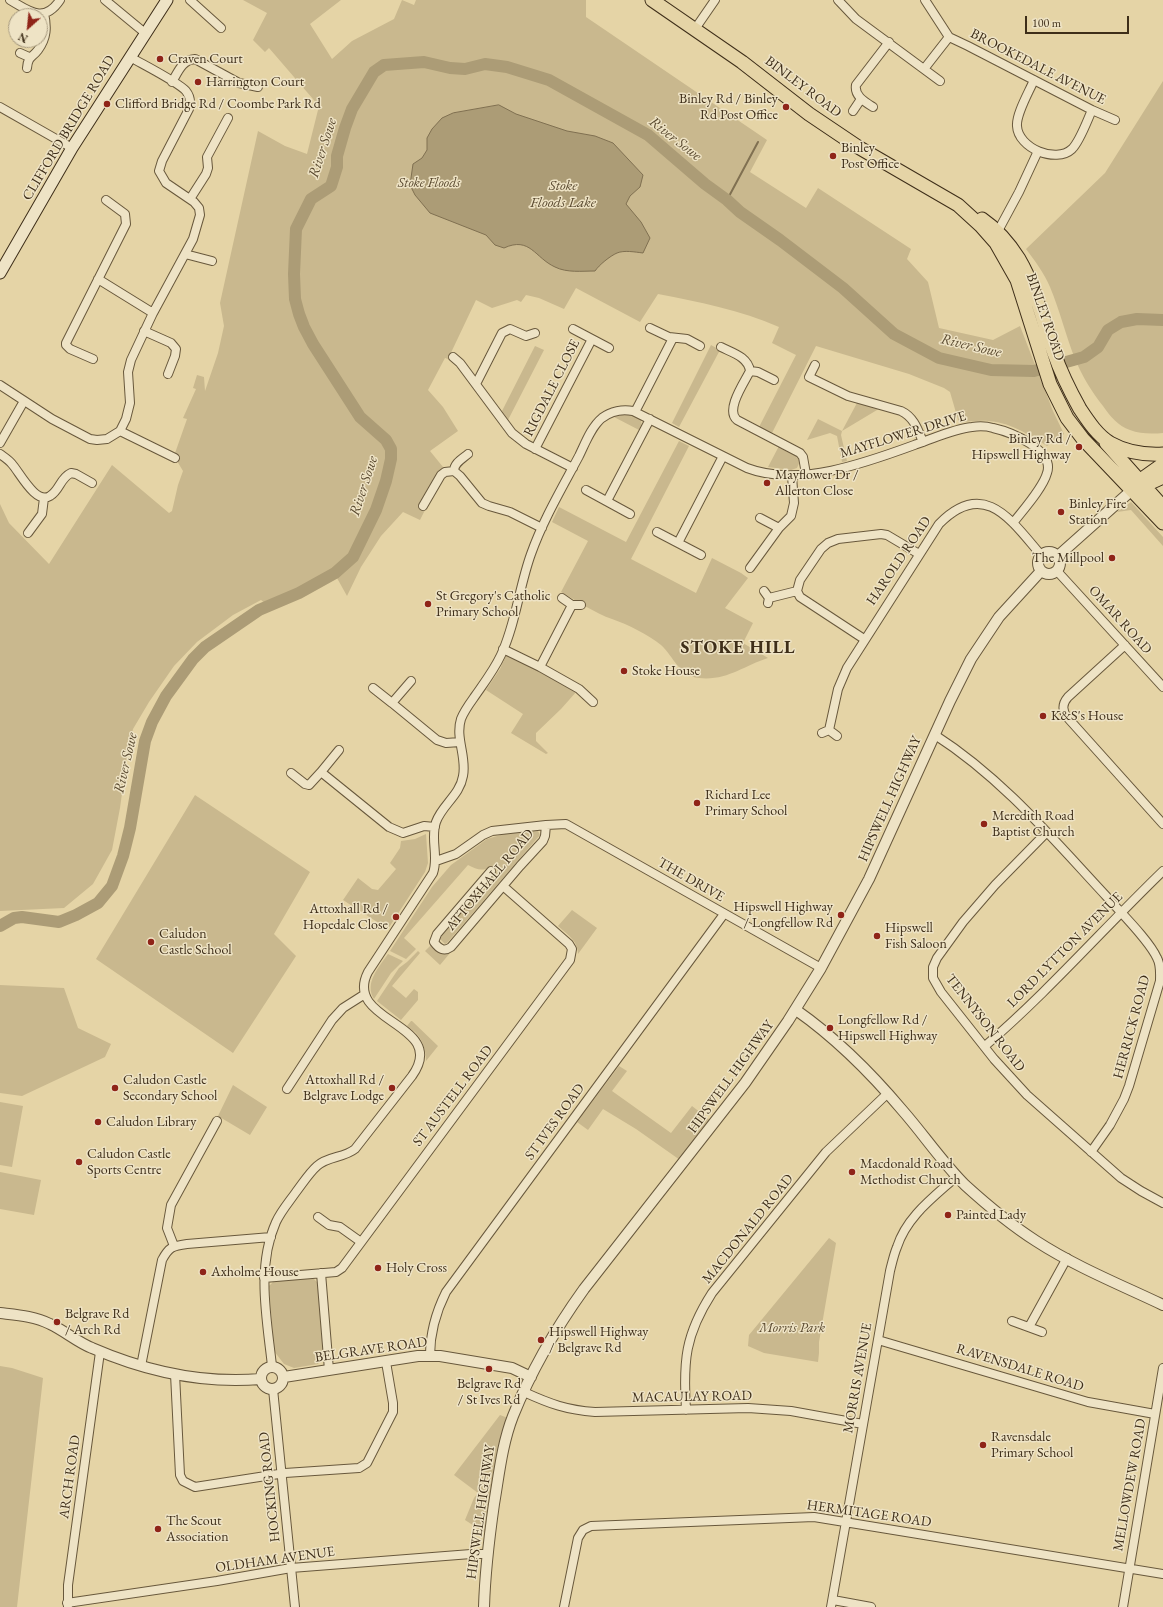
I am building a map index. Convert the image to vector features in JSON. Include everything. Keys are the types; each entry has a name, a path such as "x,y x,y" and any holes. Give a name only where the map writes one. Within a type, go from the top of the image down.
{"main road":[{"name":"CLIFFORD BRIDGE ROAD","path":"0,273 72,148 167,0"},
{"name":"BINLEY ROAD","path":"652,0 742,62 809,114 858,147 958,205 992,231 1000,250 1017,280 1049,378 1057,398 1070,421 1083,439 1136,488 1163,507"},
{"path":"992,231 1019,260 1033,290 1062,374 1072,396 1084,416 1096,431 1109,442 1124,449 1141,453 1163,454"},
{"path":"1084,416 1090,433 1136,488"},
{"name":"BINLEY ROAD","path":"1096,431 1136,488 1163,523"},
{"path":"1163,464 1136,488 1133,497 1163,528"},
{"path":"1136,488 1163,477"}],"street":[{"path":"10,0 24,8"},
{"path":"48,11 54,8 60,0"},
{"path":"105,0 114,3 145,33"},
{"path":"190,0 221,28"},
{"path":"695,29 715,0"},
{"path":"838,0 856,19 940,81"},
{"path":"924,69 949,38 925,0"},
{"name":"BROOKEDALE AVENUE","path":"949,38 1092,110 1115,120"},
{"path":"873,107 857,94 856,89 858,81 889,42"},
{"path":"27,68 29,57 39,48"},
{"path":"20,53 29,57"},
{"path":"0,385 52,419 90,439 107,439 116,435 120,431 126,419 130,403 128,378 130,366 144,331 196,231 200,215 199,208 190,199 166,183 159,171 160,164 188,113 190,99 186,91 130,57"},
{"path":"172,82 183,64 188,60 195,59 239,83 258,87"},
{"path":"1034,80 1017,119 1016,127 1023,141 1038,150 1054,156 1067,152 1073,148 1092,110"},
{"path":"853,111 862,99"},
{"path":"0,108 72,148"},
{"path":"190,199 206,174 208,168 206,160 208,153 228,118"},
{"path":"992,231 1019,192 1038,150"},
{"path":"93,359 70,349 66,343 125,228 126,220 122,212 106,200"},
{"path":"185,254 212,261"},
{"path":"98,279 153,313"},
{"path":"650,328 673,338 687,339 700,346"},
{"path":"476,384 502,333 510,329 526,336 535,332"},
{"name":"RIGDALE CLOSE","path":"573,329 609,348"},
{"path":"144,331 171,343 176,349 168,374"},
{"name":"RIGDALE CLOSE","path":"535,449 592,338"},
{"path":"635,412 673,338"},
{"path":"722,347 745,359 750,371 733,405 733,415 737,420 800,453 803,457 806,474"},
{"path":"453,357 460,363 512,433 535,449 572,468"},
{"path":"815,365 809,377 848,396 901,411 909,415 923,442"},
{"path":"750,371 758,372 774,380"},
{"path":"0,443 24,401"},
{"name":"MAYFLOWER DRIVE","path":"434,827 438,817 458,791 463,779 464,770 459,728 461,717 495,665 503,649 514,619 529,560 543,525 595,426 602,418 616,411 625,410 635,412 754,470 772,475 792,476 862,464 962,428 981,426 1005,431 1041,452 1048,463 1047,474 1041,485 1013,523"},
{"path":"607,501 650,419"},
{"path":"120,431 175,458"},
{"path":"0,454 12,464 32,490 44,498 54,494 63,478 70,473 76,474 92,483"},
{"path":"454,470 454,466 468,454"},
{"path":"678,543 723,456"},
{"path":"423,506 442,475 446,472 454,470"},
{"path":"454,470 482,503 543,525"},
{"path":"750,568 779,528 791,516 794,508 792,476"},
{"path":"1058,556 1136,488"},
{"path":"586,490 630,514"},
{"path":"28,533 42,514 44,498"},
{"name":"HAROLD ROAD","path":"837,736 826,731 840,683 847,668 919,554 939,524 950,513 960,507 982,504 992,506 1003,512 1041,555"},
{"path":"760,518 779,528"},
{"path":"657,532 701,556"},
{"path":"864,639 800,597 797,591 800,580 821,549 833,541 881,534 887,535 919,554"},
{"path":"1050,552 1058,556 1060,564 1057,571 1048,574 1040,571 1038,562 1041,555 1050,552"},
{"name":"HIPSWELL HIGHWAY","path":"484,1607 487,1554 499,1467 513,1416 531,1377 556,1330 584,1289 745,1083 796,1010 870,879 956,688 983,640 1003,612 1040,571"},
{"name":"OMAR ROAD","path":"1057,571 1163,687"},
{"path":"764,591 768,601 797,591"},
{"path":"562,598 572,605 581,605"},
{"path":"540,667 572,605"},
{"path":"1125,645 1068,696 1063,710 1067,717 1163,824"},
{"path":"503,649 540,667 579,689 593,702"},
{"path":"392,703 411,681"},
{"path":"373,688 437,740 446,743 460,742"},
{"name":"HERRICK ROAD","path":"935,735 960,752 998,783 1048,832 1120,912 1158,958 1161,969 1160,981 1129,1086 1110,1125 1091,1152"},
{"path":"291,773 305,784 310,785 339,750"},
{"path":"272,1366 264,1278 266,1257 271,1237 282,1212 314,1169 322,1162 348,1154 355,1149 412,1076 420,1064 421,1052 417,1042 412,1036 373,1008 368,1002 365,994 364,983 368,972 431,876 436,861 433,836 434,827 420,827 406,832 394,831 321,772"},
{"name":"THE DRIVE","path":"546,825 563,824 573,827 821,968"},
{"name":"ATTOXHALL ROAD","path":"436,861 456,854 483,835 492,831 546,825 546,833 543,841 451,947 447,950 442,950 437,947 434,942 437,934 491,871"},
{"name":"TENNYSON ROAD","path":"1048,832 977,904 940,952 933,967 933,978 938,988 1005,1071 1027,1095 1122,1178 1141,1191 1163,1203"},
{"name":"LORD LYTTON AVENUE","path":"985,1046 1020,1015 1120,912 1163,871"},
{"name":"ST AUSTELL ROAD","path":"264,1278 340,1270 570,960 572,949 569,944 503,886"},
{"name":"ST IVES ROAD","path":"430,1356 431,1334 441,1301 446,1292 724,914"},
{"path":"287,1089 332,1020 344,1008 365,994"},
{"path":"796,1010 843,1046 888,1093 957,1176 982,1200 1022,1231 1067,1258 1163,1306"},
{"name":"MACDONALD ROAD","path":"686,1410 684,1380 686,1352 702,1308 712,1293 826,1152 888,1093"},
{"path":"174,1246 167,1228 171,1205 217,1121"},
{"name":"MORRIS AVENUE","path":"832,1604 890,1271 897,1246 905,1228 920,1208 957,1176"},
{"path":"318,1217 329,1225 340,1227 361,1242"},
{"path":"141,1366 162,1260 167,1251 174,1246 271,1237"},
{"path":"1029,1327 1067,1258"},
{"path":"321,1273 329,1370"},
{"path":"0,1313 27,1316 44,1321 100,1352 141,1366 175,1374 212,1380 261,1379"},
{"path":"1012,1321 1042,1332"},
{"name":"RAVENSDALE ROAD","path":"878,1340 1088,1402 1155,1414"},
{"name":"ARCH ROAD","path":"68,1605 68,1585 100,1352"},
{"name":"BELGRAVE ROAD","path":"284,1377 430,1356 440,1356 512,1368 531,1377"},
{"path":"175,1374 180,1475 183,1481 189,1485 195,1486 281,1473 359,1468 364,1466 393,1412 393,1403 386,1362"},
{"path":"272,1366 281,1370 284,1377 281,1384 273,1389 264,1385 261,1379 264,1371 272,1366"},
{"name":"MELLOWDEW ROAD","path":"1123,1607 1163,1368"},
{"name":"HOCKING ROAD","path":"273,1389 295,1607"},
{"name":"MACAULAY ROAD","path":"524,1392 560,1407 577,1411 595,1412 748,1408 773,1409 863,1424"},
{"name":"HERMITAGE ROAD","path":"564,1607 576,1546 582,1530 591,1526 814,1517 1163,1574"},
{"name":"OLDHAM AVENUE","path":"68,1605 291,1568 487,1554"},
{"path":"832,1604 871,1607"}],"green space":[{"name":"Stoke Floods","path":"243,0 341,0 310,24 332,59 352,41 394,19 402,0 414,5 416,0 586,0 586,17 767,140 750,172 806,208 818,188 911,249 907,259 928,282 939,328 993,340 1020,326 1053,411 1064,434 1047,446 1006,424 985,421 959,423 950,392 944,388 909,374 816,346 771,435 758,429 796,355 772,343 779,327 735,311 658,294 640,322 576,288 564,309 539,298 526,295 521,302 517,300 492,308 476,300 448,359 445,358 428,390 443,407 458,431 430,451 443,467 420,503 426,508 420,520 403,512 381,536 361,567 347,596 332,569 308,586 266,604 261,600 233,615 197,642 174,666 149,702 133,729 112,850 93,884 64,908 0,911 0,504 9,523 49,564 112,465 169,513 172,511 183,471 174,456 187,419 183,418 196,389 193,388 197,375 204,377 205,391 218,353 224,326 220,303 258,131 285,146 307,154 319,106 269,48 265,52 253,40 267,13"},
{"path":"1163,81 1163,433 1155,434 1130,430 1118,423 1108,413 1091,389 1075,359 1048,282 1026,249 1105,173"},
{"path":"711,345 720,350 679,427 672,423"},
{"path":"535,346 544,350 508,420 502,411"},
{"path":"858,401 882,407 842,431"},
{"path":"626,414 636,416 641,420 641,431 614,417"},
{"path":"818,419 842,431 841,435 847,461 842,462 837,436 830,433 807,440"},
{"path":"679,441 689,446 631,559 696,593 712,558 748,578 725,608 753,623 743,643 768,658 735,672 718,677 699,678 686,674 666,650 650,637 631,627 599,614 561,592 588,541 552,522 559,507 626,542"},
{"path":"779,446 797,456 800,461 797,468 791,470 768,467"},
{"path":"1131,502 1163,537 1163,546 1131,510 1117,512"},
{"path":"512,655 577,691 536,733 536,741 548,753 546,754 511,733 523,714 486,690 500,669 506,656"},
{"path":"195,795 310,872 274,934 296,956 233,1053 96,959"},
{"path":"538,831 540,835 447,943 445,944 440,938 498,869 496,868 494,870 490,867 479,869 468,865 404,938 416,949 406,959 390,951 432,887 451,865 487,839 504,834"},
{"path":"426,834 428,863 425,872 388,929 343,900 358,878 372,889 378,890 396,869 390,863 400,848 401,841 415,839"},
{"path":"572,910 597,928 578,954 578,949 574,942 558,926"},
{"path":"432,944 435,949 444,954 450,953 440,965 425,951"},
{"path":"418,951 420,953 392,986 406,998 414,989 418,992 418,1000 401,1020 377,1001 399,968"},
{"path":"388,954 403,961 391,973 374,999 371,993 372,981 374,975"},
{"path":"0,985 64,988 78,1028 111,1044 105,1057 22,1096 0,1093"},
{"path":"411,1021 438,1046 426,1061 425,1050 419,1036 407,1026"},
{"path":"619,1066 627,1071 612,1091 671,1133 692,1106 710,1120 680,1160 636,1129 603,1109 588,1130 577,1122"},
{"path":"233,1085 267,1107 250,1135 218,1116"},
{"path":"0,1102 23,1106 12,1167 0,1165"},
{"path":"0,1172 41,1180 34,1215 0,1209"},
{"name":"Morris Park","path":"829,1238 836,1243 819,1342 818,1362 764,1353 748,1346 749,1335"},
{"path":"313,1278 318,1283 319,1290 324,1355 318,1364 294,1368 284,1364 274,1351 269,1286 278,1280"},
{"path":"0,1366 12,1368 43,1378 17,1607 0,1607"},
{"path":"500,1415 508,1418 485,1533 465,1520 474,1498 478,1493 454,1475"}],"water":[{"name":"Stoke Floods Lake","path":"499,105 516,114 567,131 595,136 613,143 643,175 640,187 630,196 626,204 641,222 650,238 643,253 626,251 617,253 611,256 595,271 564,270 548,263 526,246 513,245 504,248 495,245 486,235 430,213 415,195 410,185 413,164 422,158 427,150 427,138 432,129 442,118 453,113"}],"waterway":[{"name":"River Sowe","path":"0,926 14,918 22,917 59,922 98,903 112,886 123,856 130,828 145,741 152,722 166,696 193,659 205,647 259,610 299,593 335,573 353,557 376,510 386,481 391,459 391,449 386,440 360,417 313,344 299,314 295,299 294,274 296,229 311,199 331,186 337,167 337,156 352,109 374,72 384,65 424,62 450,68 465,69 485,64 507,67 549,80 648,135 740,212 780,240 843,288 894,334 939,358 991,370 1034,371 1084,357 1098,347 1108,330 1121,322 1137,319 1163,320"},
{"path":"727,200 758,142"}],"place":[{"name":"Craven Court","path":"160,59"},
{"name":"Harrington Court","path":"198,82"},
{"name":"Clifford Bridge Rd / Coombe Park Rd","path":"107,104"},
{"name":"Binley Rd / Binley Rd Post Office","path":"786,107"},
{"name":"Binley Post Office","path":"833,156"},
{"name":"Binley Rd / Hipswell Highway","path":"1079,447"},
{"name":"Mayflower Dr / Allerton Close","path":"767,483"},
{"name":"Binley Fire Station","path":"1061,512"},
{"name":"The Millpool","path":"1112,558"},
{"name":"St Gregory's Catholic Primary School","path":"428,604"},
{"name":"Stoke House","path":"624,671"},
{"name":"K&S's House","path":"1043,716"},
{"name":"Richard Lee Primary School","path":"697,803"},
{"name":"Meredith Road Baptist Church","path":"984,824"},
{"name":"Hipswell Highway / Longfellow Rd","path":"841,915"},
{"name":"Attoxhall Rd / Hopedale Close","path":"396,917"},
{"name":"Hipswell Fish Saloon","path":"877,936"},
{"name":"Caludon Castle School","path":"151,942"},
{"name":"Longfellow Rd / Hipswell Highway","path":"830,1028"},
{"name":"Caludon Castle Secondary School","path":"115,1088"},
{"name":"Attoxhall Rd / Belgrave Lodge","path":"392,1088"},
{"name":"Caludon Library","path":"98,1122"},
{"name":"Caludon Castle Sports Centre","path":"79,1162"},
{"name":"Macdonald Road Methodist Church","path":"852,1172"},
{"name":"Painted Lady","path":"948,1215"},
{"name":"Holy Cross","path":"378,1268"},
{"name":"Axholme House","path":"203,1272"},
{"name":"Belgrave Rd / Arch Rd","path":"57,1322"},
{"name":"Hipswell Highway / Belgrave Rd","path":"541,1340"},
{"name":"Belgrave Rd / St Ives Rd","path":"489,1369"},
{"name":"Ravensdale Primary School","path":"983,1445"},
{"name":"The Scout Association","path":"158,1529"}],"district":[{"name":"STOKE HILL","path":"738,648"}]}
